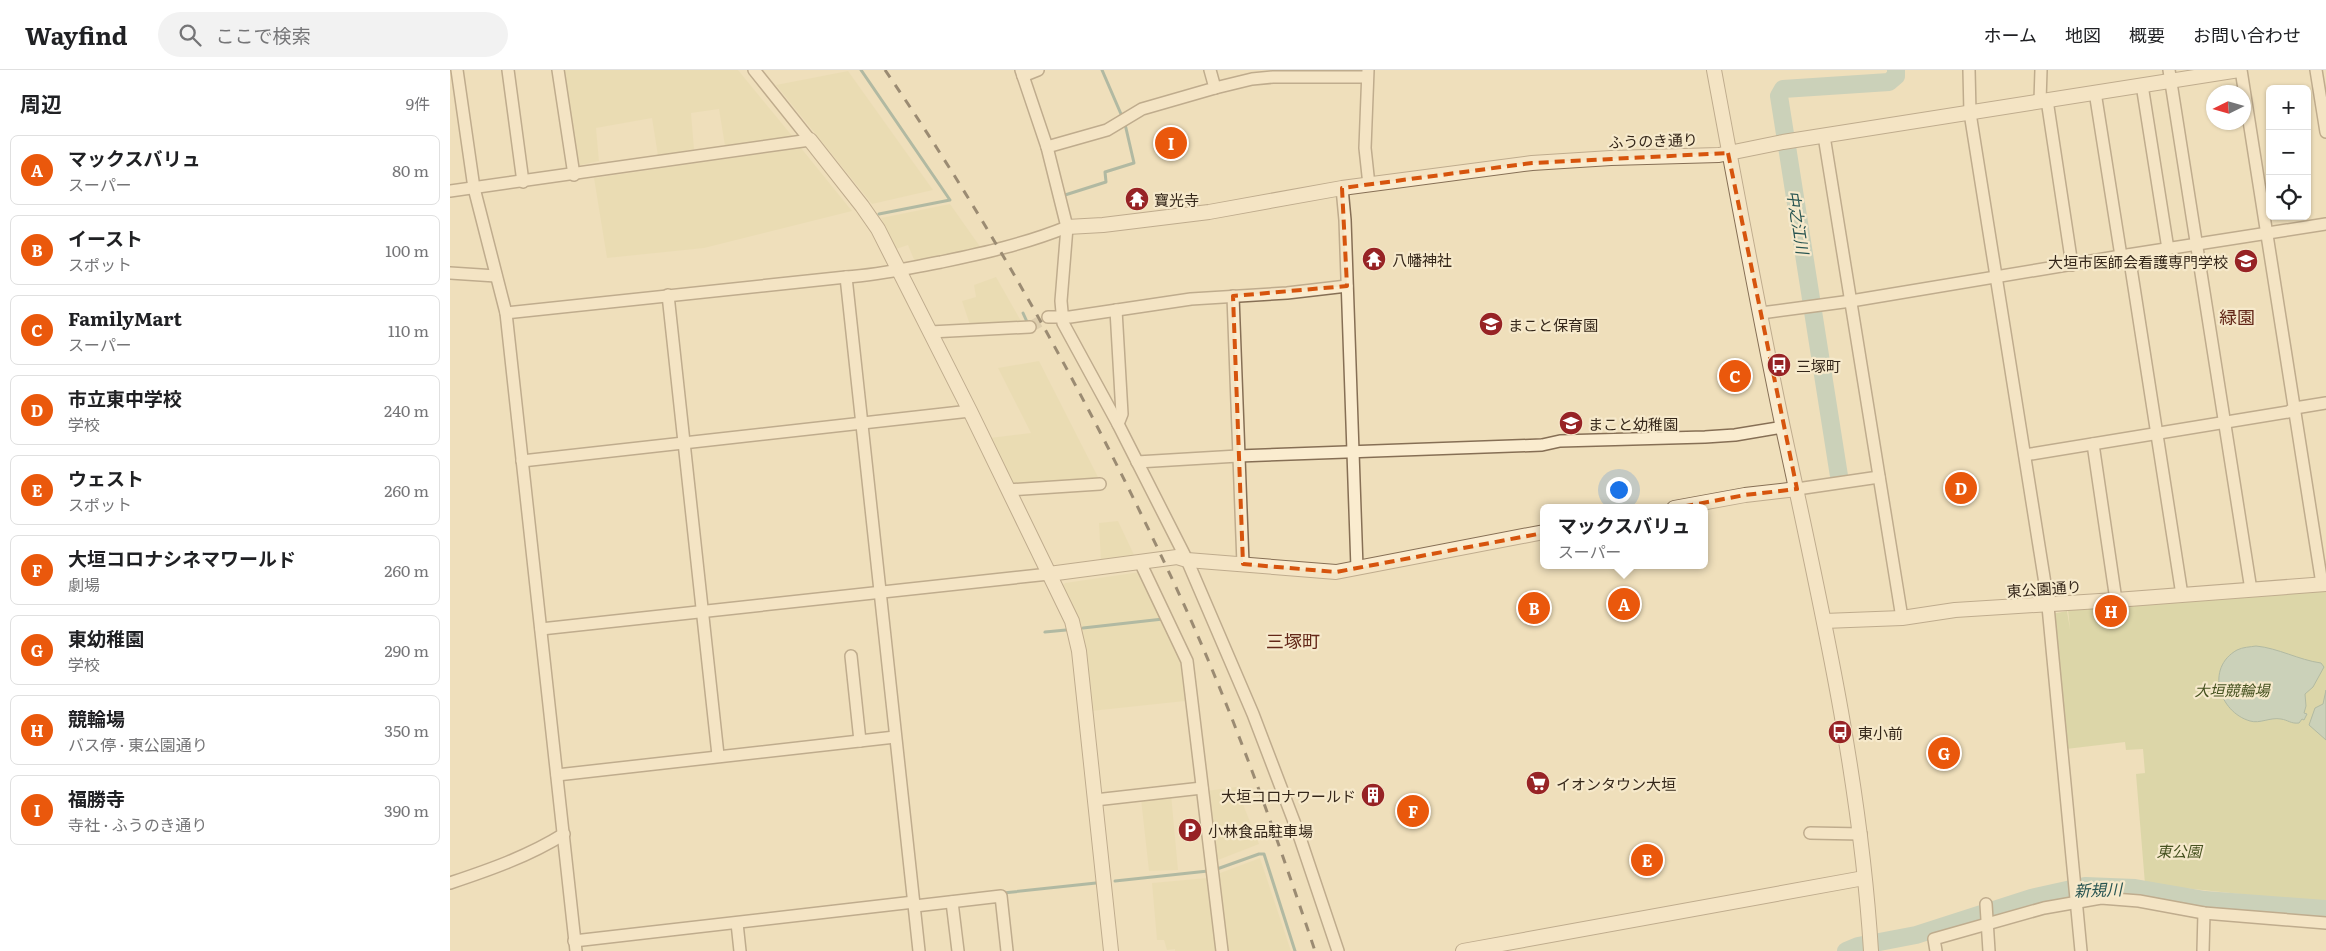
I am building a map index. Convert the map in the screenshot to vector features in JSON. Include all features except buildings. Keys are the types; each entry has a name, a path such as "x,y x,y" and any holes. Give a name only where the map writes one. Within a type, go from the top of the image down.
{"street":[{"path":"457,70 474,188 506,313 575,946 737,923 1001,896 1007,951"},
{"path":"508,70 523,182"},
{"path":"558,70 574,175"},
{"path":"754,70 862,206 900,270 910,296 970,411 1072,620 1095,800 1111,951"},
{"path":"1038,70 1022,73 1047,147 1067,227 1061,301 1062,317 1067,332 1118,424 1187,560 1253,714 1298,832 1338,951"},
{"path":"1210,70 1215,88"},
{"path":"1714,70 1728,153 1843,720 1861,834 1871,947"},
{"path":"1970,70 1970,112 2048,605 2082,951"},
{"path":"2040,70 2072,265"},
{"path":"2240,70 2324,584"},
{"name":"ふうのき通り","path":"1067,227 1103,225 1209,212 1342,188 1532,163 1611,158 1719,155 1824,136 2142,85 2169,75 2240,70"},
{"path":"2316,70 2326,132"},
{"path":"1047,147 1107,130 1142,110 1252,79 1367,73 1365,148 1369,185"},
{"path":"2169,75 2251,590"},
{"path":"2142,85 2168,249"},
{"path":"2095,92 2158,433 2182,595"},
{"path":"1824,136 1902,618"},
{"path":"450,192 810,140"},
{"path":"1342,188 1345,220 1357,568"},
{"path":"1761,313 1851,301 2326,224"},
{"path":"506,313 846,276 880,275 999,250 1067,227"},
{"path":"450,273 496,276"},
{"path":"846,276 919,951"},
{"path":"1048,317 1062,317 1191,299 1287,293 1347,286"},
{"path":"668,295 718,756"},
{"path":"1233,296 1243,564"},
{"path":"1116,310 1122,414 1118,424"},
{"path":"930,332 1030,327"},
{"path":"2025,455 2288,412 2295,408 2326,403"},
{"path":"522,461 970,411"},
{"path":"1137,462 1238,456 1542,446 1560,441 1735,435 1783,427"},
{"path":"2093,444 2116,600"},
{"path":"1696,504 1745,495 1879,477"},
{"path":"1008,490 1100,484"},
{"path":"541,629 1049,574 1177,557 1187,560 1336,572 1540,533"},
{"path":"1140,562 1187,661 1222,951"},
{"name":"東公園通り","path":"1824,621 1902,618 1955,610 2048,605 2324,584"},
{"path":"851,656 860,741"},
{"path":"557,775 895,737"},
{"path":"1095,800 1202,788"},
{"path":"1810,833 1861,834"},
{"path":"450,883 488,871 534,851 564,834"},
{"path":"1464,951 1864,878"},
{"path":"1936,951 1934,939 1987,921 2076,899 2129,900 2204,913 2326,923"},
{"path":"952,902 958,951"},
{"path":"1986,904 1989,951"},
{"path":"2204,913 2204,951"},
{"path":"737,923 740,951"}],"highlighted area":[{"path":"1728,153 1797,489 1745,495 1336,572 1243,564 1233,296 1347,286 1342,188 1532,163"}],"shaded area":[{"path":"564,70 738,70 793,137 725,146 719,109 691,113 694,149 658,156 652,118 596,128 599,161 576,166"},
{"path":"848,71 933,190 872,204 776,85"},
{"path":"801,148 852,211 704,248 607,258 594,178"},
{"path":"950,204 981,248 915,262 908,245 896,249 881,218"},
{"path":"996,277 1021,321 970,325 962,301 976,297 974,285"},
{"path":"1039,361 1099,479 1011,486 990,438 1031,433 998,368"},
{"path":"1118,521 1135,557 1101,562 1099,523"},
{"path":"1140,572 1180,661 1185,701 1091,711 1082,626 1062,586 1065,583"},
{"path":"1236,787 1259,844 1218,860 1214,858 1206,791"},
{"path":"1171,794 1178,870 1149,871 1141,799"},
{"path":"1260,858 1291,951 1175,951 1175,949 1167,950 1164,940 1157,940 1152,883 1207,878"}],"green space":[{"name":"大垣競輪場","path":"2326,588 2326,903 2145,884 2136,774 2145,773 2143,749 2126,750 2125,742 2066,749 2052,614 2067,611 2070,629 2068,610"}],"water":[{"path":"2256,646 2321,663 2324,667 2313,687 2305,694 2306,706 2304,713 2307,714 2304,720 2302,719 2299,723 2277,719 2258,722 2250,721 2230,709 2220,689 2221,667 2227,658 2237,650"},
{"path":"2326,690 2326,740 2309,725 2315,708 2323,704"}],"waterway":[{"path":"861,70 950,200 879,214"},
{"path":"1102,70 1121,114"},
{"name":"中之江川","path":"1839,476 1779,96 1783,89 1889,82 1896,76 1896,70"},
{"path":"1065,195 1106,182 1105,172 1134,163 1125,124"},
{"path":"1023,313 1028,324"},
{"path":"1083,628 1163,619"},
{"path":"1045,632 1066,630"},
{"path":"1217,869 1259,854 1264,854 1295,951"},
{"path":"1115,881 1208,871"},
{"path":"1003,893 1096,883"},
{"name":"新規川","path":"1846,951 1858,946 1916,935 2031,898 2085,886 2135,888 2205,900 2326,909"}],"tunnel":[{"path":"1030,327 1048,317"}],"railway":[{"path":"885,70 963,190 1036,313 1071,376 1136,504 1189,615 1209,662 1265,806 1315,951"}],"place":[{"name":"福勝寺","path":"1171,143"},
{"name":"寶光寺","path":"1137,199"},
{"name":"八幡神社","path":"1374,259"},
{"name":"大垣市医師会看護専門学校","path":"2246,261"},
{"name":"まこと保育園","path":"1491,324"},
{"name":"三塚町","path":"1779,365"},
{"name":"FamilyMart","path":"1735,376"},
{"name":"まこと幼稚園","path":"1571,423"},
{"name":"市立東中学校","path":"1961,488"},
{"name":"マックスバリュ","path":"1624,604"},
{"name":"イースト","path":"1534,608"},
{"name":"競輪場","path":"2111,611"},
{"name":"東小前","path":"1840,732"},
{"name":"東幼稚園","path":"1944,753"},
{"name":"イオンタウン大垣","path":"1538,783"},
{"name":"大垣コロナワールド","path":"1373,795"},
{"name":"大垣コロナシネマワールド","path":"1413,811"},
{"name":"小林食品駐車場","path":"1190,830"},
{"name":"ウェスト","path":"1647,860"}],"district":[{"name":"緑園","path":"2237,316"},
{"name":"三塚町","path":"1293,640"}],"park label":[{"name":"東公園","path":"2179,850"}]}
